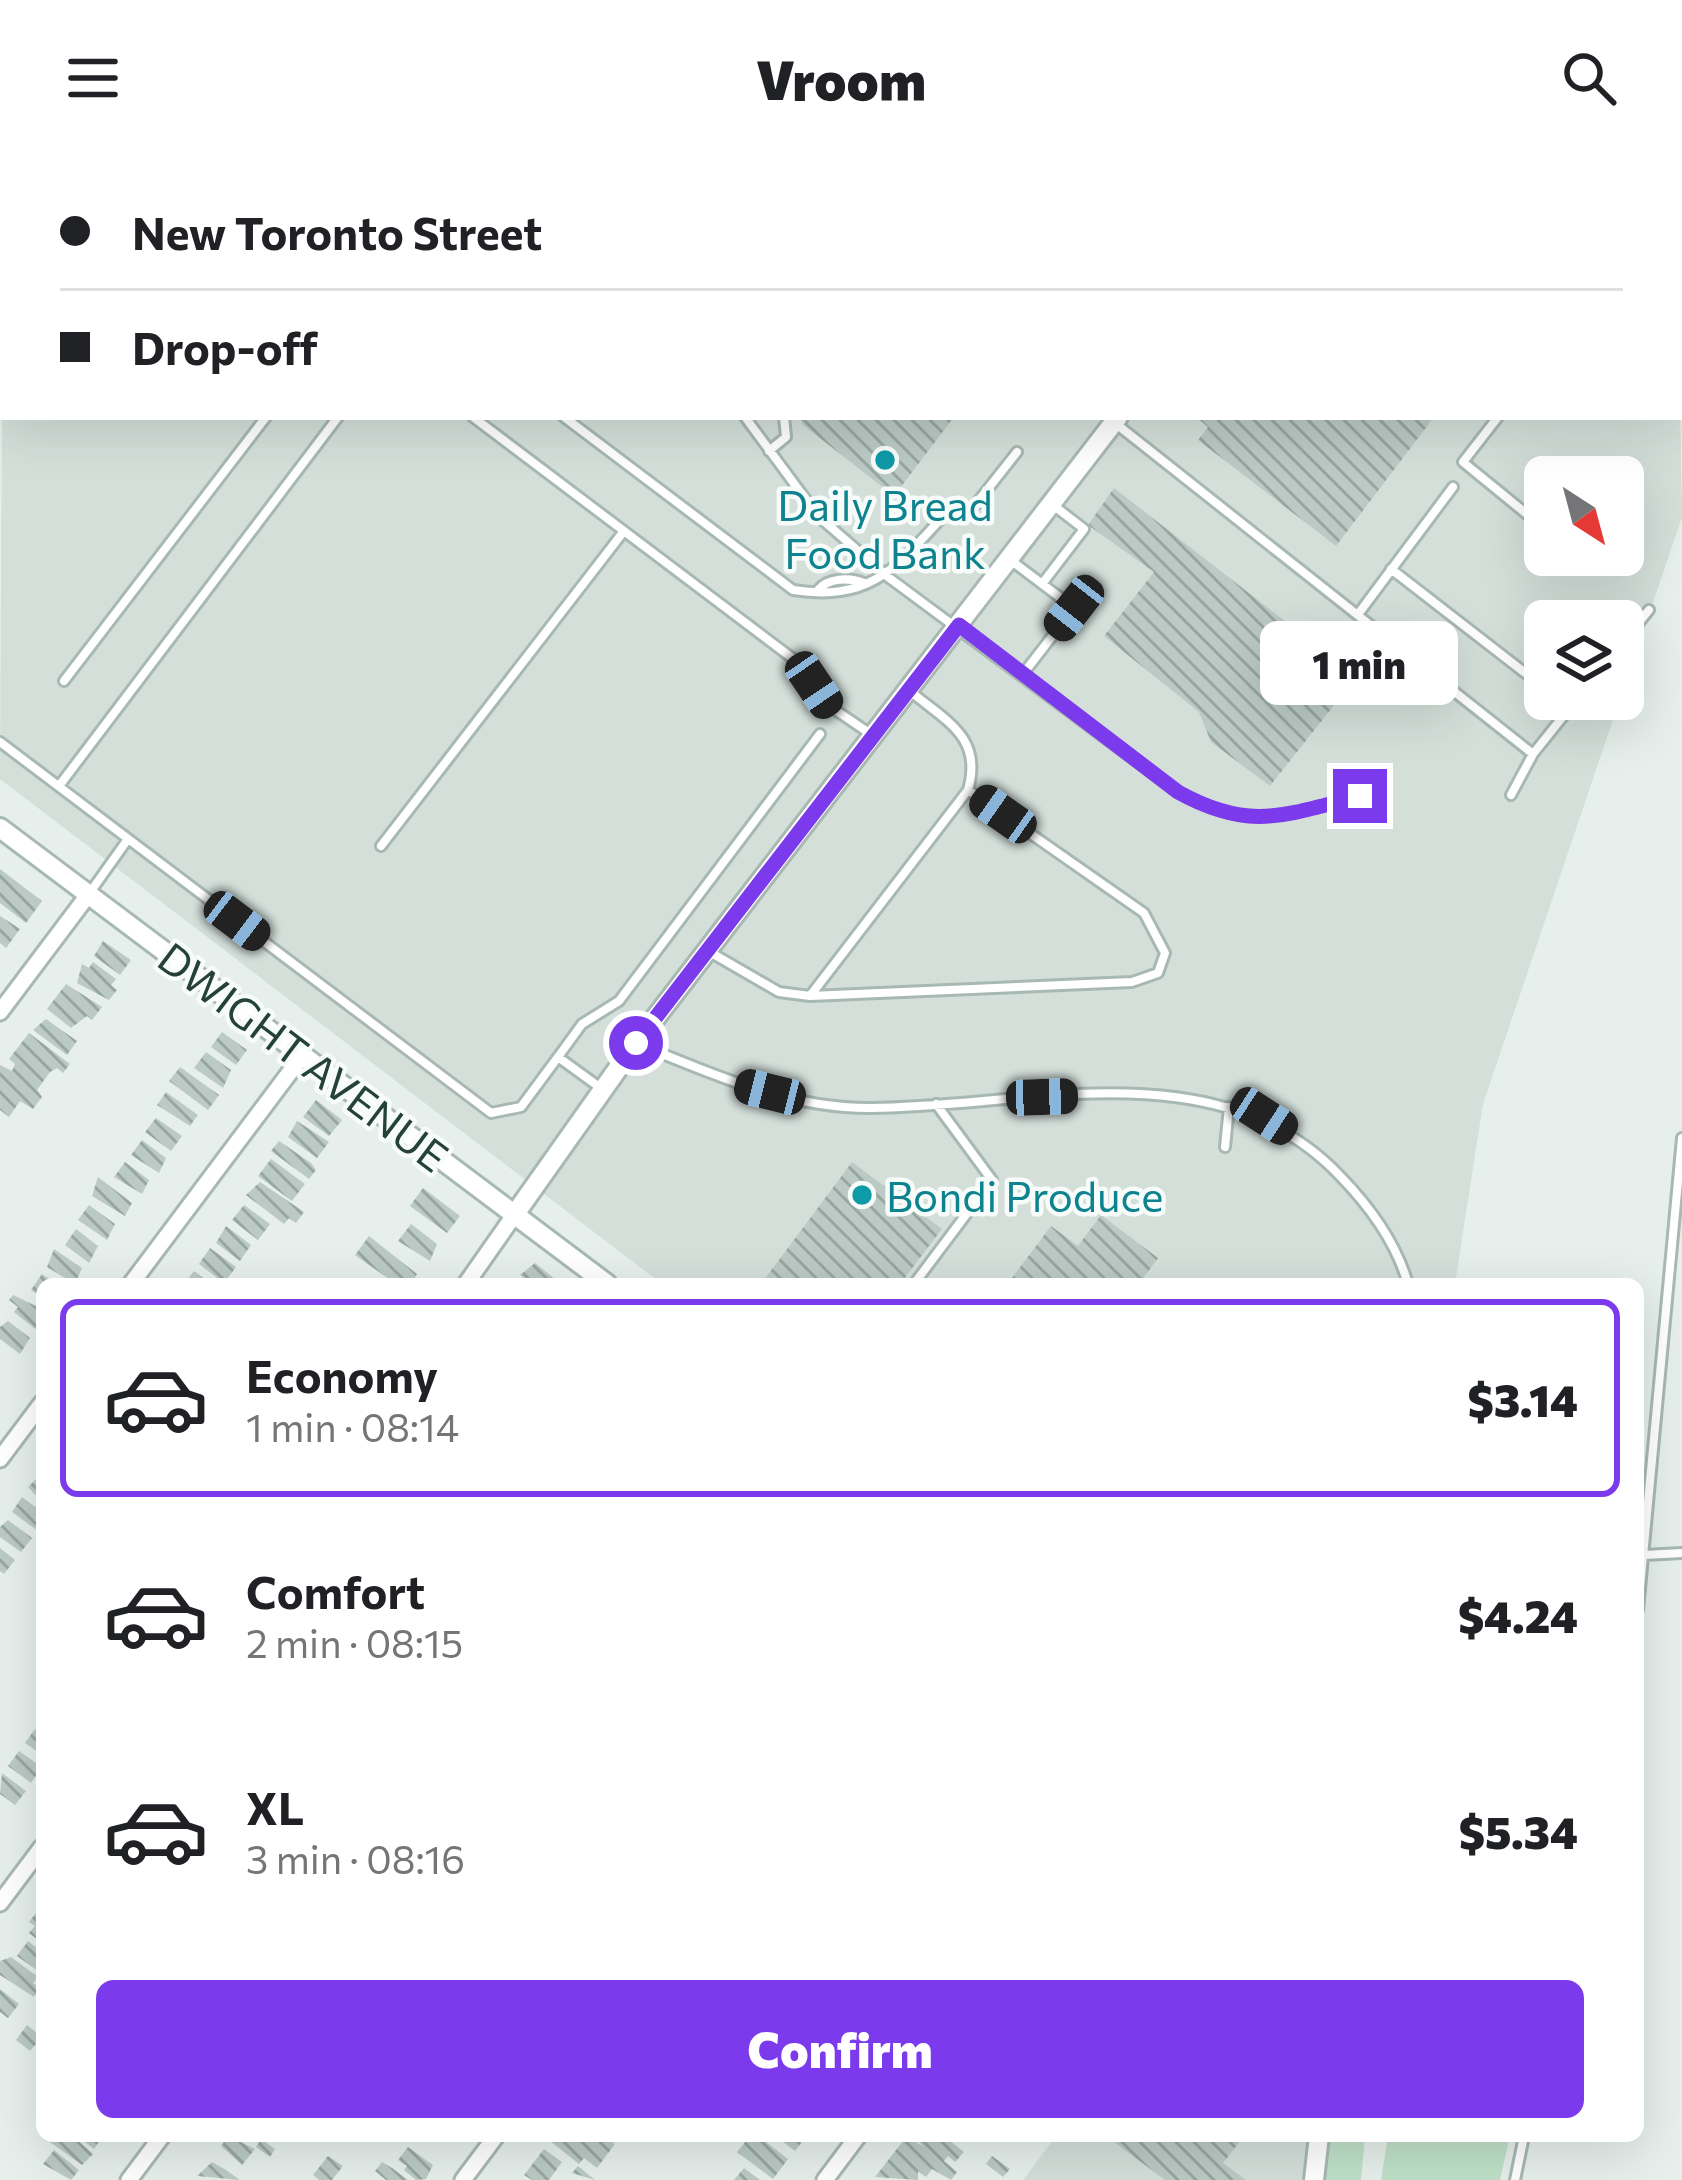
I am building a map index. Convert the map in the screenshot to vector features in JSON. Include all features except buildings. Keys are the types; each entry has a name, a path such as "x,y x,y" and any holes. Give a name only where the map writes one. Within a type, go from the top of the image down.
{"street":[{"path":"470,1278 636,1043 1116,420"},
{"name":"DWIGHT AVENUE","path":"0,828 599,1278"},
{"path":"0,1012 88,895"},
{"path":"136,1278 302,1057"},
{"path":"0,1459 36,1411"},
{"path":"0,1903 36,1855"},
{"path":"129,2180 158,2142"},
{"path":"463,2180 492,2142"},
{"path":"825,2180 854,2142"},
{"path":"1314,2180 1318,2142"}],"lane":[{"path":"64,681 264,420"},
{"path":"59,787 336,420"},
{"path":"477,420 800,664 828,705 873,736"},
{"path":"568,420 793,590 817,591 827,597 888,577 946,513 968,514 1017,452"},
{"path":"747,420 818,515 888,577 959,625 1178,792 1218,814 1272,818 1360,796"},
{"path":"769,451 786,437 784,420"},
{"path":"1116,420 1533,754"},
{"path":"1496,420 1463,462 1524,512"},
{"path":"1359,613 1454,487"},
{"path":"1042,584 1084,529 1052,504"},
{"path":"381,846 624,531"},
{"path":"1009,560 1074,608 1023,674"},
{"path":"1391,569 1524,672"},
{"path":"1644,616 1649,610"},
{"path":"810,996 968,790 975,764 970,744 909,690"},
{"path":"1511,795 1533,754 1560,720"},
{"path":"0,742 490,1113 520,1106 582,1024 620,1001 820,734"},
{"path":"707,951 779,992 810,996 1132,982 1159,973 1166,953 1144,913 968,790"},
{"path":"88,895 128,839"},
{"path":"636,1043 729,1082 810,1103 870,1108 1134,1094 1264,1116 1327,1161 1384,1228 1405,1278"},
{"path":"558,1057 603,1090"},
{"path":"918,1278 992,1180 936,1103"},
{"path":"1225,1147 1229,1107"},
{"path":"1682,1138 1644,1556 1682,1553"},
{"path":"1515,2180 1523,2142"}],"shaded area":[{"path":"2,420 1680,420 1682,517 1644,629 1644,600 1524,600 1524,720 1613,720 1483,1104 1456,1278 654,1278 0,779"},
{"path":"1052,2142 1364,2142 1360,2180 1023,2180"}],"green space":[{"path":"1330,2142 1364,2142 1361,2180 1325,2180"},
{"path":"1387,2142 1509,2142 1500,2180 1381,2180"}],"place":[{"name":"Daily Bread Food Bank","path":"885,460"},
{"name":"Bondi Produce","path":"862,1195"}],"route":[{"path":"636,1043 959,625 1178,792 1218,814 1272,818 1360,796"}]}
